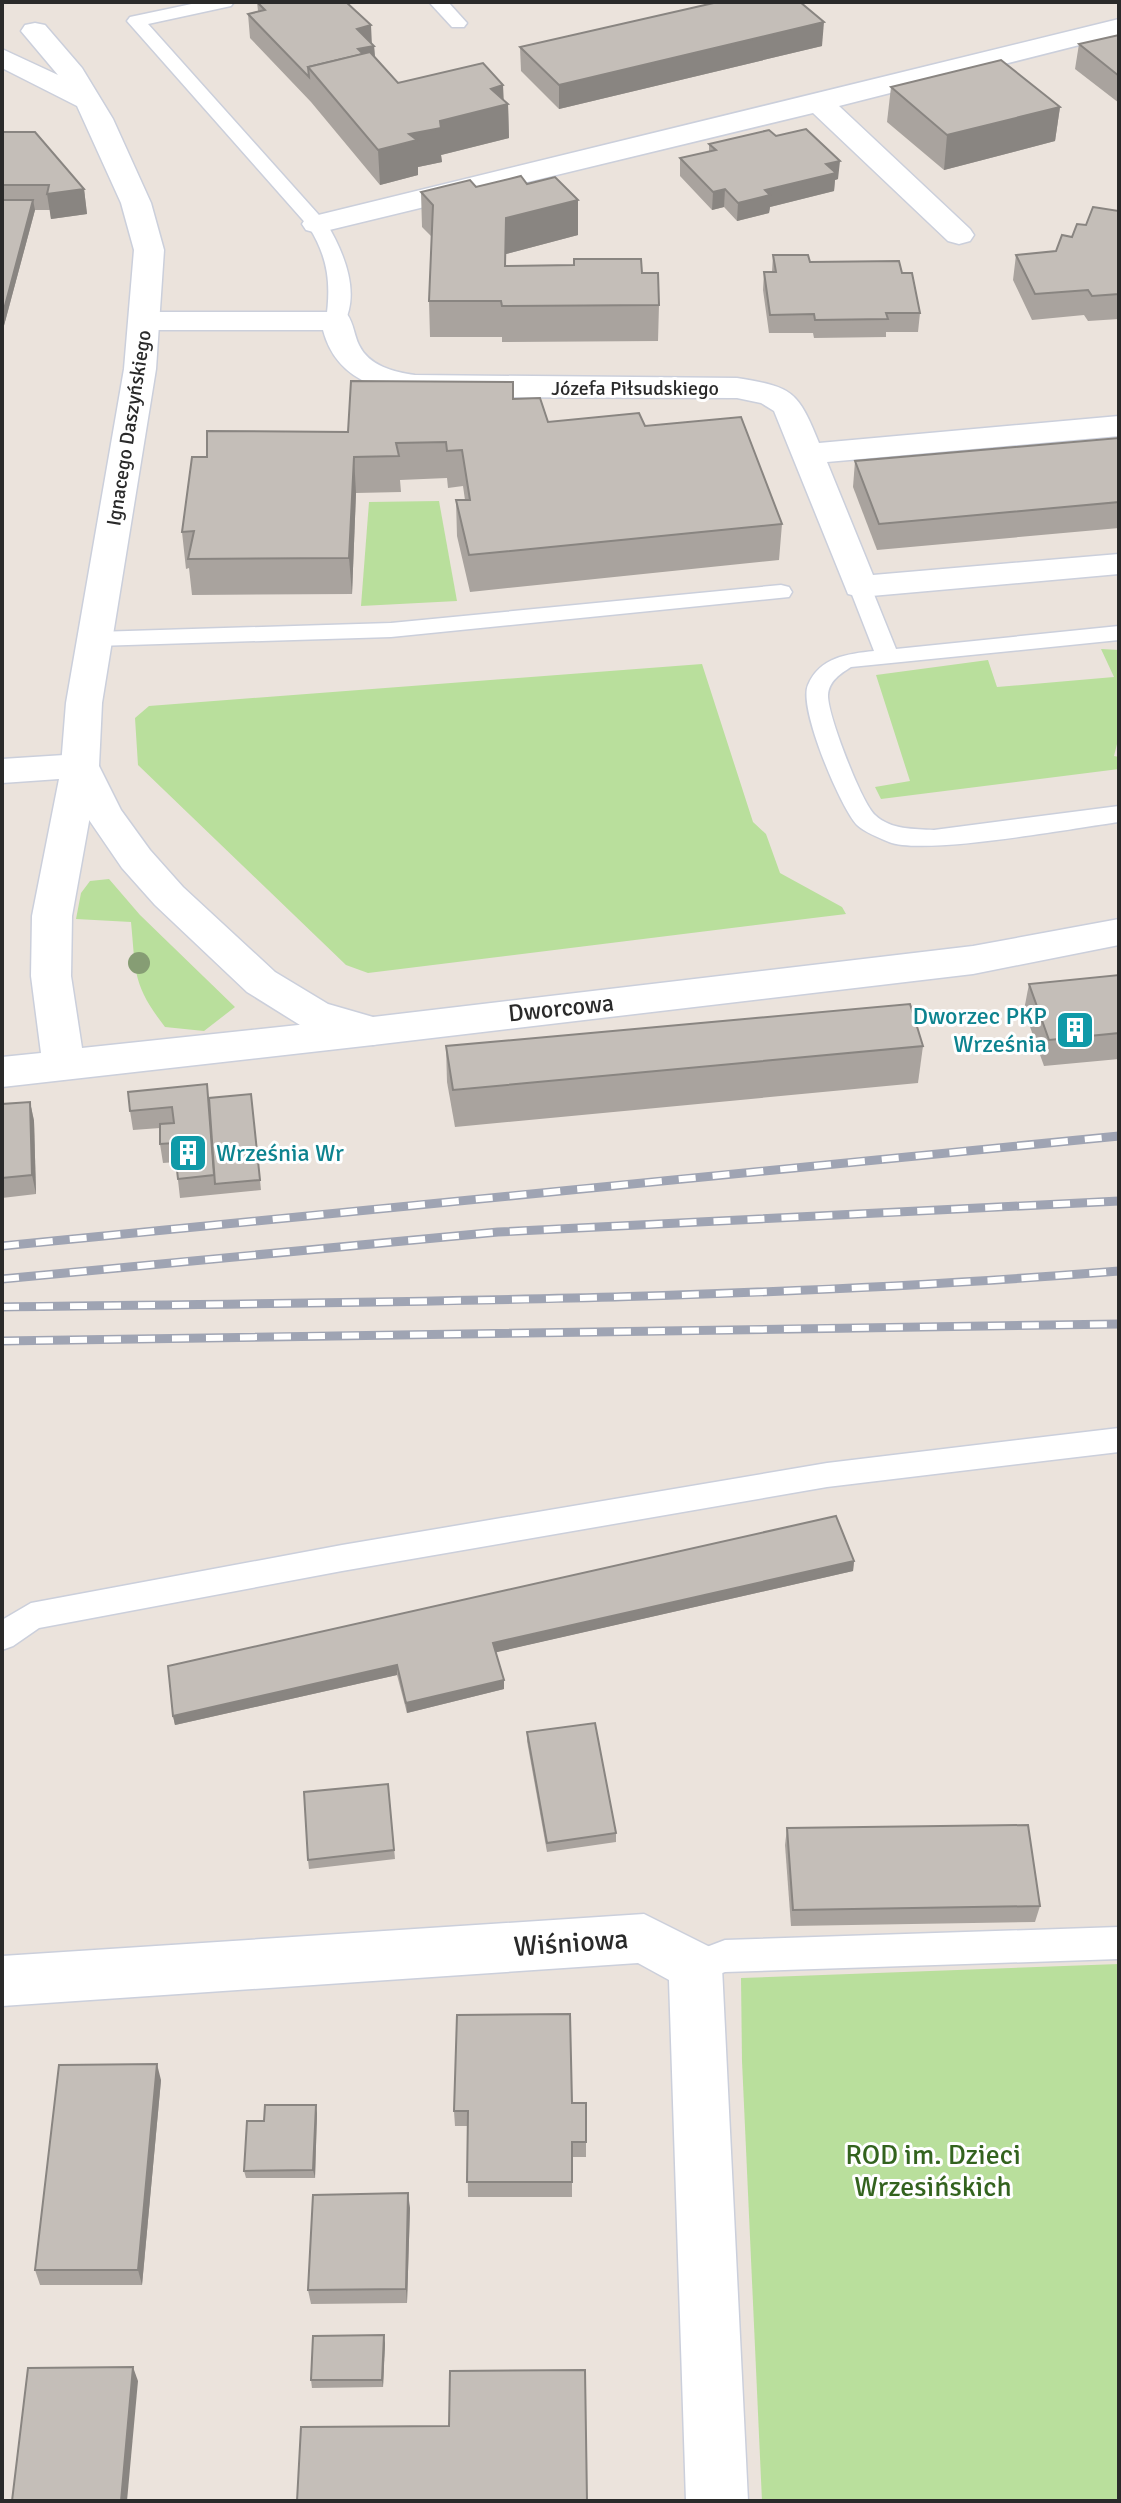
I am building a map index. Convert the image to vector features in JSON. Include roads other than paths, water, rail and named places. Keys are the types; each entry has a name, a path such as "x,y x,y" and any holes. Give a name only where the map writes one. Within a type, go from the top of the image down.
{"street":[{"name":"Ignacego Daszyńskiego","path":"2,45 41,21 85,101 99,119 144,227 149,250 146,321 84,703 80,766 52,916 51,976 64,1067"},
{"path":"317,224 1119,27"},
{"name":"Ignacego Daszyńskiego","path":"2,57 85,101"},
{"path":"819,103 959,235"},
{"path":"146,321 336,321"},
{"name":"Józefa Piłsudskiego","path":"336,321 345,351 370,374 398,383 442,387 724,388 762,393 784,401 860,587"},
{"path":"807,454 1119,426"},
{"path":"860,587 1119,564"},
{"path":"2,771 80,766 104,814 136,859 169,896 261,982 314,1015 373,1031"},
{"name":"Dworcowa","path":"2,1072 973,960 1119,932"},
{"name":"Wiśniowa","path":"2,1981 644,1938 695,1967"},
{"path":"695,1967 717,2501"}],"lane":[{"path":"225,2 136,21 317,224 331,245 341,270 336,321"},
{"path":"438,2 458,23"},
{"path":"860,587 887,656"},
{"path":"96,639 391,630 781,592"},
{"path":"1119,633 845,661 818,684 816,698 846,790 867,821 899,837 934,838 1119,814"},
{"path":"2,1637 31,1616 358,1555 827,1475 1119,1440"},
{"path":"695,1967 725,1956 1119,1943"}],"railway":[{"path":"2,1246 1119,1136"},
{"path":"2,1279 498,1232 1119,1201"},
{"path":"2,1307 700,1294 840,1289 1119,1271"},
{"path":"2,1341 1119,1324"}],"place":[{"name":"Dworzec PKP Września","path":"1075,1030"},
{"name":"Września Wr","path":"188,1153"}],"park label":[{"name":"ROD im. Dzieci Wrzesińskich","path":"933,2171"}]}
